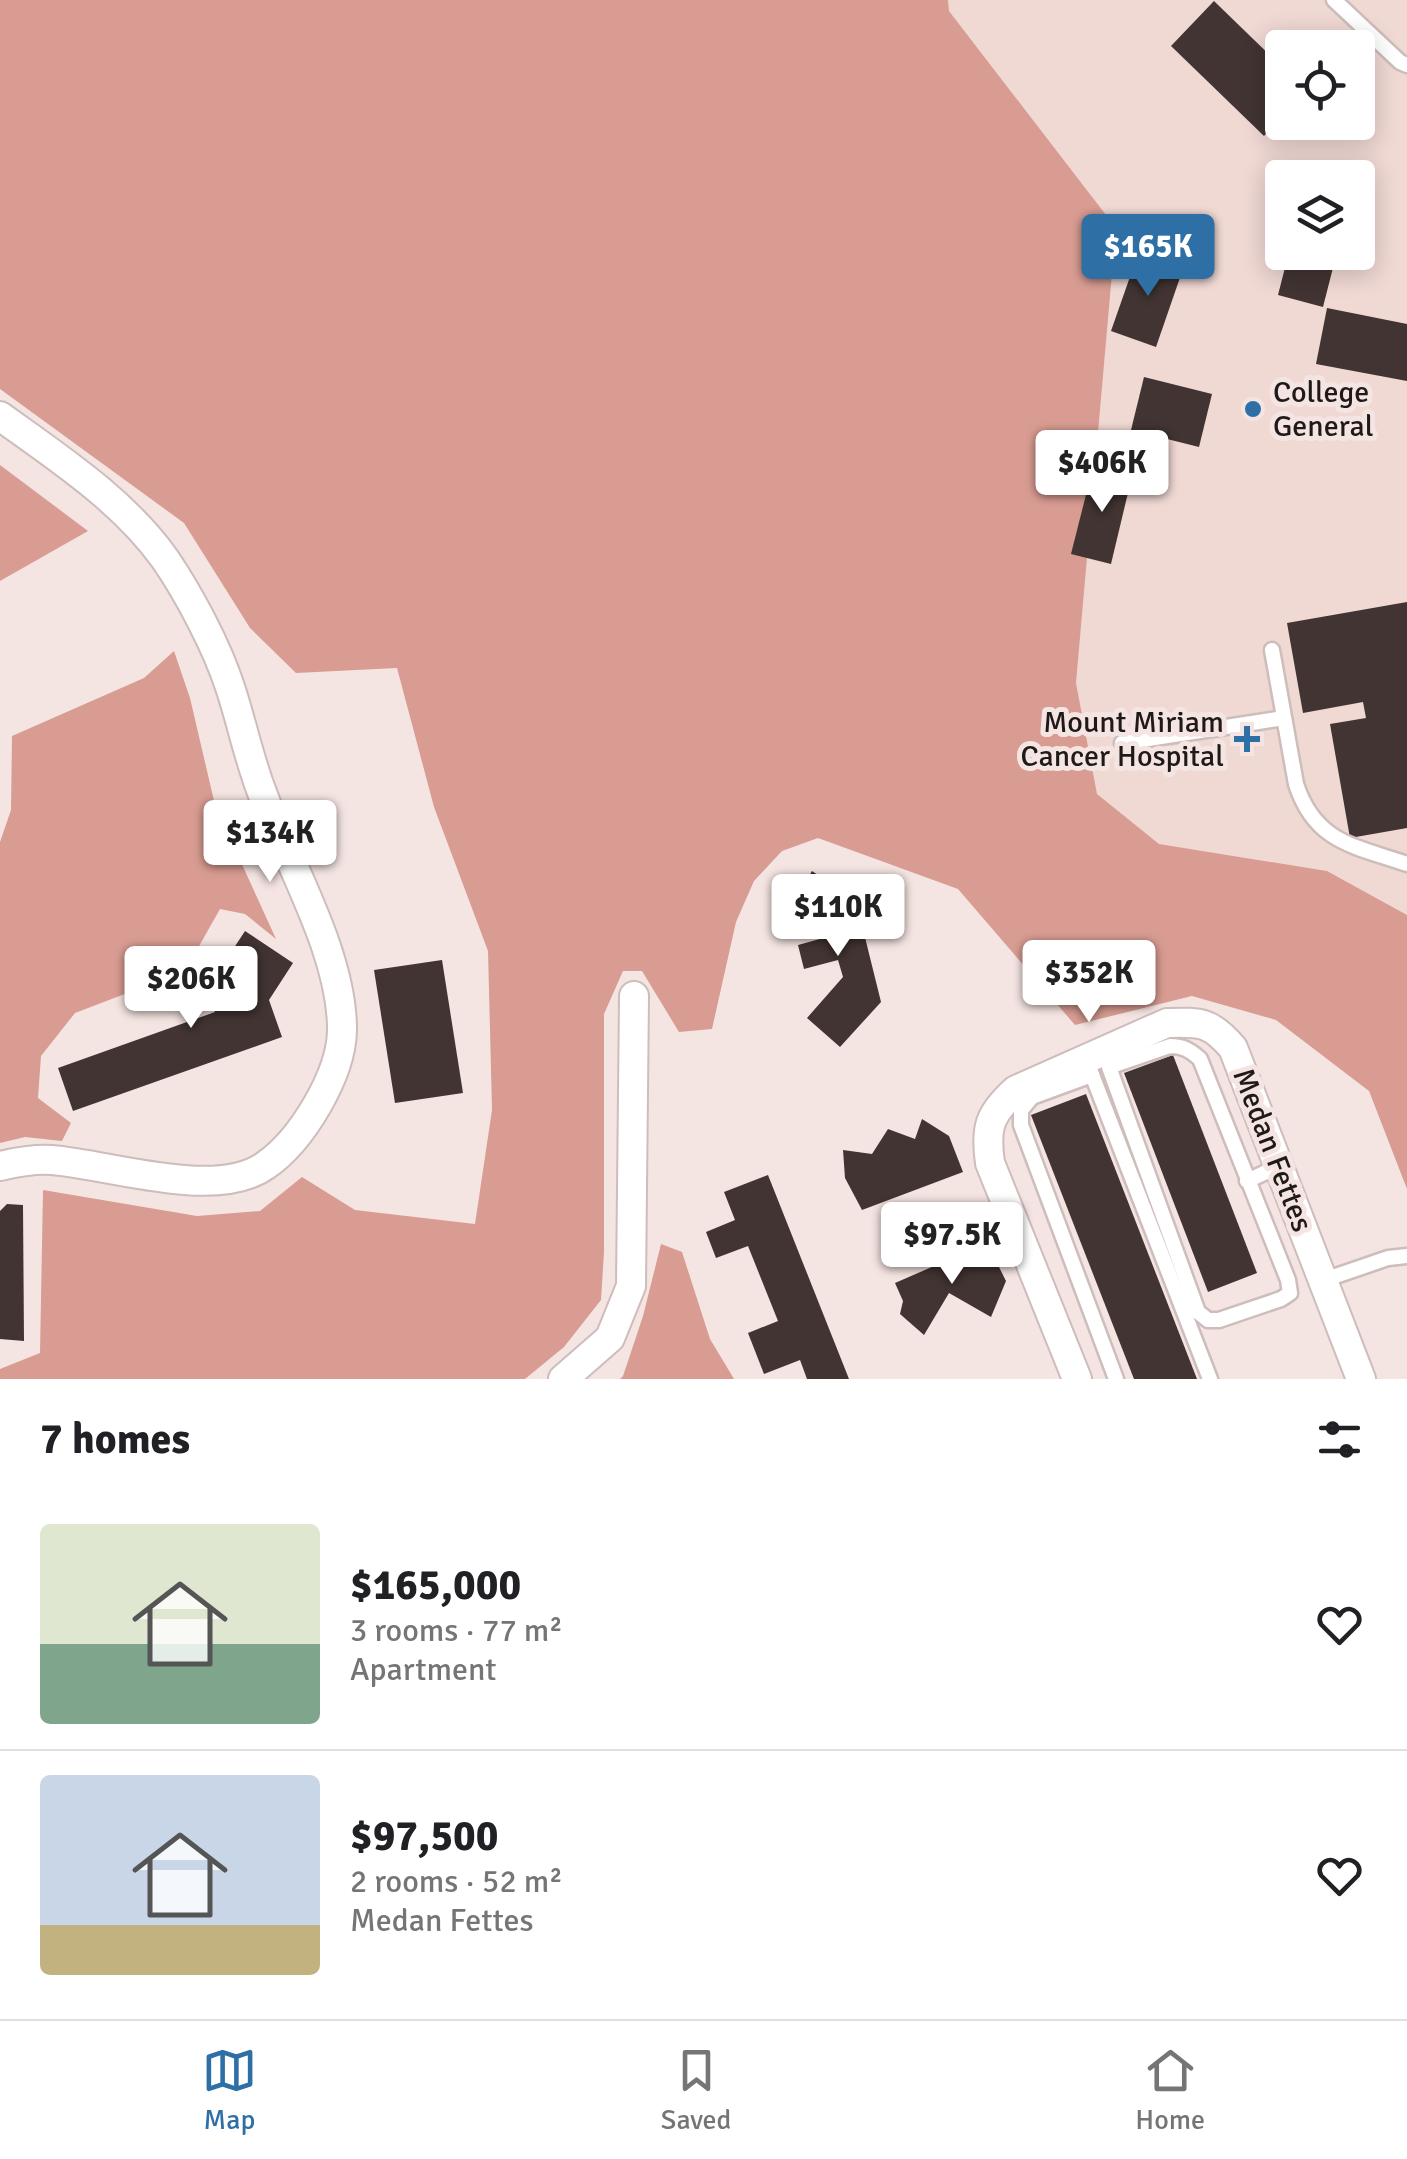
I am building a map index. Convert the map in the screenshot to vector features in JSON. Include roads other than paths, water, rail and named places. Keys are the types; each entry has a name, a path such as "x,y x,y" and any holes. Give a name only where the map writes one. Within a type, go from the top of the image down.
{"street":[{"path":"0,416 124,511 164,558 197,614 228,682 262,794 331,963 342,1031 332,1076 323,1096 286,1149 264,1168 238,1179 206,1183 49,1160 0,1166"},
{"path":"563,1379 610,1338 631,1286 634,996"},
{"name":"Medan Fettes","path":"1077,1379 990,1163 989,1126 1000,1104 1016,1090 1089,1066 1167,1023 1205,1024 1233,1048 1361,1379"}],"lane":[{"path":"1334,0 1400,62 1407,64"},
{"path":"1272,650 1302,801 1333,838 1407,864"},
{"path":"1122,744 1284,718"},
{"path":"1170,1046 1190,1050 1200,1060 1247,1181 1290,1293 1219,1320 1208,1320 1198,1312 1109,1067 1170,1046"},
{"path":"1116,1379 1021,1125 1021,1110 1032,1097 1089,1066 1210,1379"},
{"path":"1247,1181 1279,1166"},
{"path":"1324,1280 1388,1258 1407,1256"}],"place":[{"name":"College General","path":"1253,409"},
{"name":"Mount Miriam Cancer Hospital","path":"1247,739"}]}
